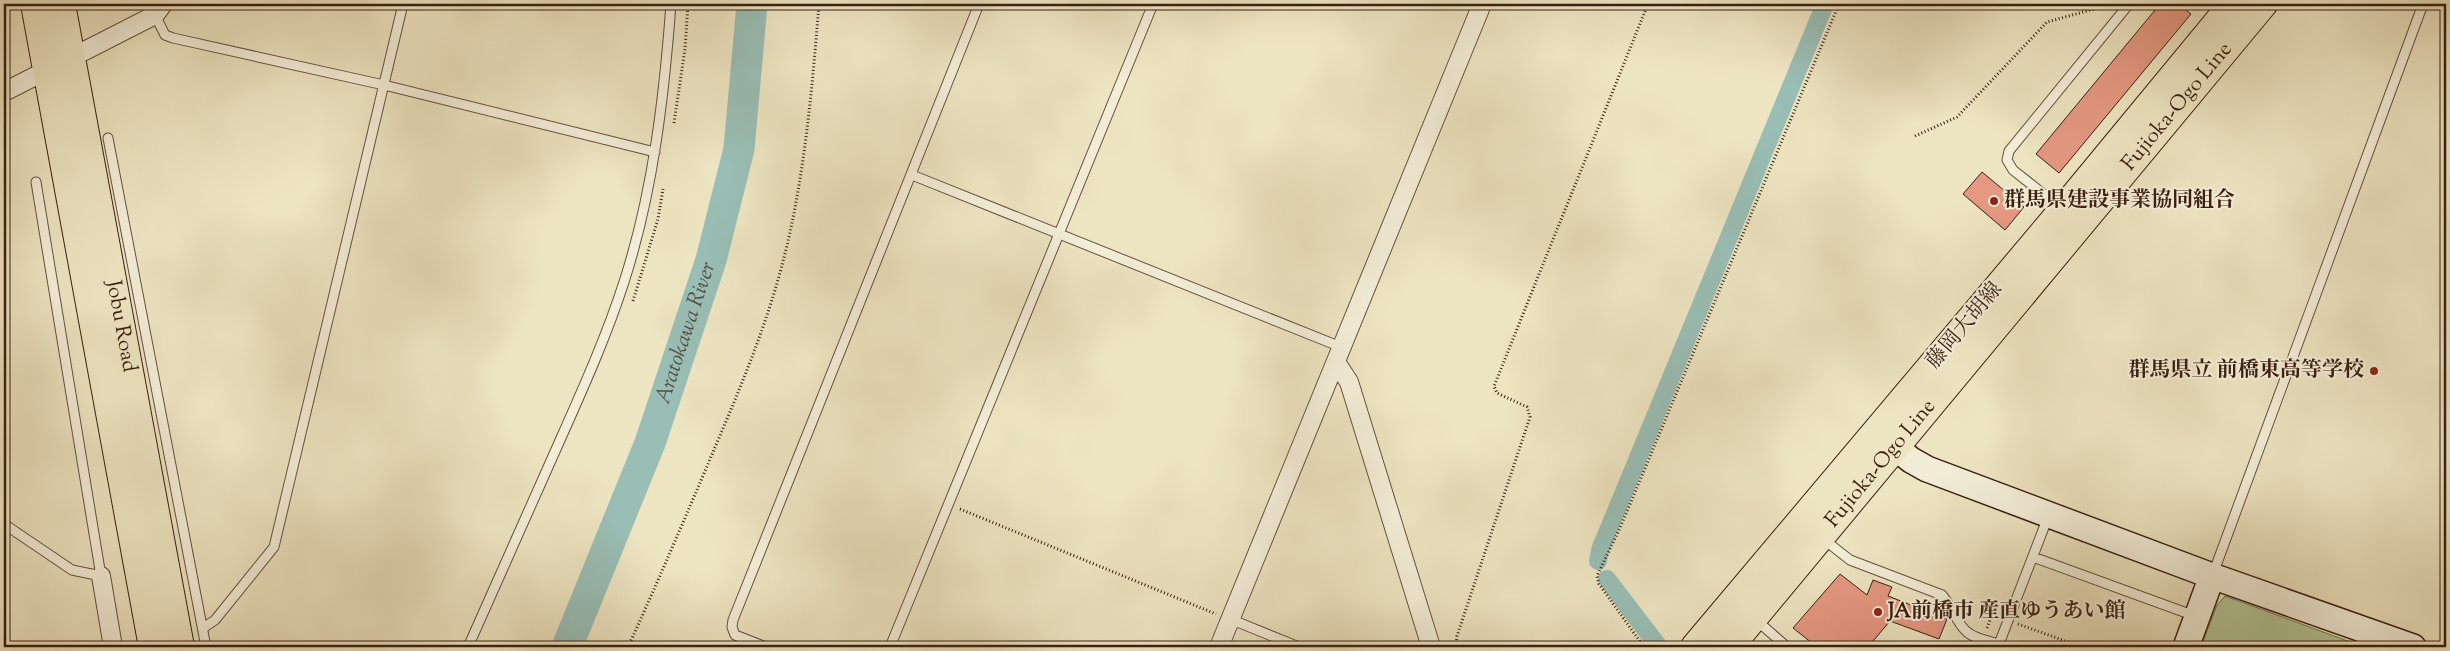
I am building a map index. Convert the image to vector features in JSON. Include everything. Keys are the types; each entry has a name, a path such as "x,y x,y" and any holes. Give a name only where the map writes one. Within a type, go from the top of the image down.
{"main road":[{"name":"Jobu Road","path":"35,4 153,647"},
{"name":"Jobu Road","path":"61,4 180,647"},
{"name":"Fujioka-Ogo Line","path":"1729,647 1820,536 1886,439 2263,4"},
{"name":"藤岡大胡線","path":"1695,647 1886,439 2063,210 2227,6"}],"street":[{"path":"1219,647 1482,4"},
{"path":"4,92 47,71 159,9"},
{"path":"1338,354 1431,647"},
{"path":"1886,439 1927,469 2212,576 2413,647"},
{"path":"101,576 113,647"},
{"path":"2186,647 2212,576"}],"lane":[{"path":"203,628 215,620 274,547 403,4"},
{"path":"468,647 579,397 624,282 644,206 655,152 665,81 671,4"},
{"path":"766,647 736,635 732,627 733,620 979,4"},
{"path":"890,647 1153,4"},
{"path":"2063,210 2013,170 2007,160 2009,151 2129,4"},
{"path":"2212,576 2423,4"},
{"path":"159,9 165,35 173,38 384,85 655,152"},
{"path":"108,138 206,647"},
{"path":"912,174 1060,233 1338,354"},
{"path":"4,524 72,570 101,576 36,182"},
{"path":"1820,536 1850,560 1942,595 1952,606 1966,631 1999,644 2049,516"},
{"path":"2033,556 2197,617"},
{"path":"1753,617 1787,647"},
{"path":"1230,620 1299,647"}],"path":[{"path":"628,647 738,394 767,318 782,267 798,183 811,102 819,4"},
{"path":"1456,647 1457,636 1530,417 1527,407 1497,393 1494,386 1648,4"},
{"path":"1644,647 1600,584 1597,576 1620,528 1839,4"},
{"path":"1915,136 1957,117 2047,22 2112,4"},
{"path":"948,505 1230,620"},
{"path":"1983,639 1992,615 2082,647"}],"green space":[{"path":"2225,596 2364,647 2201,647 2217,605"}],"building":[{"path":"2160,4 2179,4 2191,14 2059,173 2036,154"},
{"name":"群馬県建設事業協同組合","path":"1982,172 2024,207 2005,230 1963,194"},
{"path":"1840,574 1867,595 1873,580 1892,587 1888,596 1947,619 1939,639 1890,621 1868,647 1817,647 1793,628"}],"waterway":[{"name":"Aratokawa River","path":"567,647 650,443 711,260 739,149 752,4"},
{"path":"1598,561 1600,550 1825,4"},
{"path":"1607,579 1659,647"}],"place":[{"name":"群馬県建設事業協同組合","path":"1994,201"},
{"name":"群馬県立 前橋東高等学校","path":"2374,371"},
{"name":"JA前橋市 産直ゆうあい館","path":"1878,612"}]}
